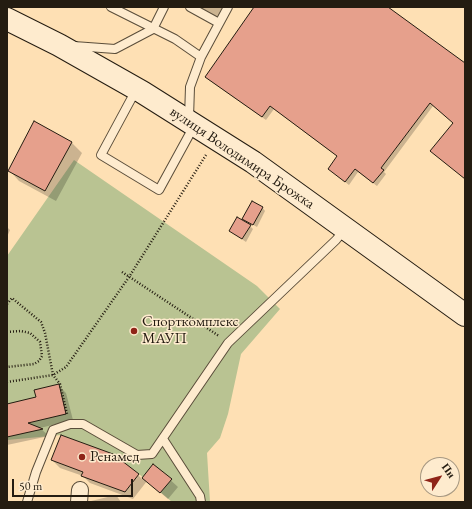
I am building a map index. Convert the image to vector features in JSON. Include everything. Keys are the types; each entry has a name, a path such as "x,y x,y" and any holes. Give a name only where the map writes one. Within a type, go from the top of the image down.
{"main road":[{"name":"вулиця Володимира Брожка","path":"7,19 59,45 136,89 253,162 465,315"}],"lane":[{"path":"111,7 175,39 201,57"},
{"path":"59,45 115,49 153,28 164,7"},
{"path":"190,7 219,23"},
{"path":"136,89 101,155 159,190 192,123 190,87 201,57 228,7"},
{"path":"27,502 36,472 53,430 70,424 83,424 137,455 152,454 228,343 336,240 346,228"},
{"path":"163,439 200,496 201,502"}],"path":[{"path":"7,382 53,375 66,367 129,276 209,151"},
{"path":"122,272 228,343"},
{"path":"7,304 12,298 41,322 45,333 53,375 60,384 70,424"},
{"path":"7,332 21,331 30,333 40,342 42,348 42,356 39,361 34,364 7,367"},
{"path":"42,348 48,348"}],"green space":[{"name":"Спорткомплекс МАУП","path":"74,160 257,286 280,309 241,354 228,414 220,438 207,453 210,502 172,502 139,474 113,455 61,435 7,440 7,256"}],"building":[{"path":"254,7 388,7 465,63 465,179 430,151 453,123 430,103 381,168 384,170 373,183 355,169 345,182 328,169 337,156 270,106 262,117 205,77"},
{"path":"34,121 72,142 45,191 8,171"},
{"path":"252,201 263,207 253,225 242,219"},
{"path":"237,217 251,225 242,239 229,231"},
{"path":"59,384 66,414 28,423 43,429 7,437 7,404 36,397 34,390"},
{"name":"Ренамед","path":"61,435 113,454 139,474 125,492 81,476 83,472 51,460"},
{"path":"153,464 172,479 160,493 142,478"}],"place":[{"name":"Спорткомплекс МАУП","path":"134,331"},
{"name":"Ренамед","path":"82,457"}]}
